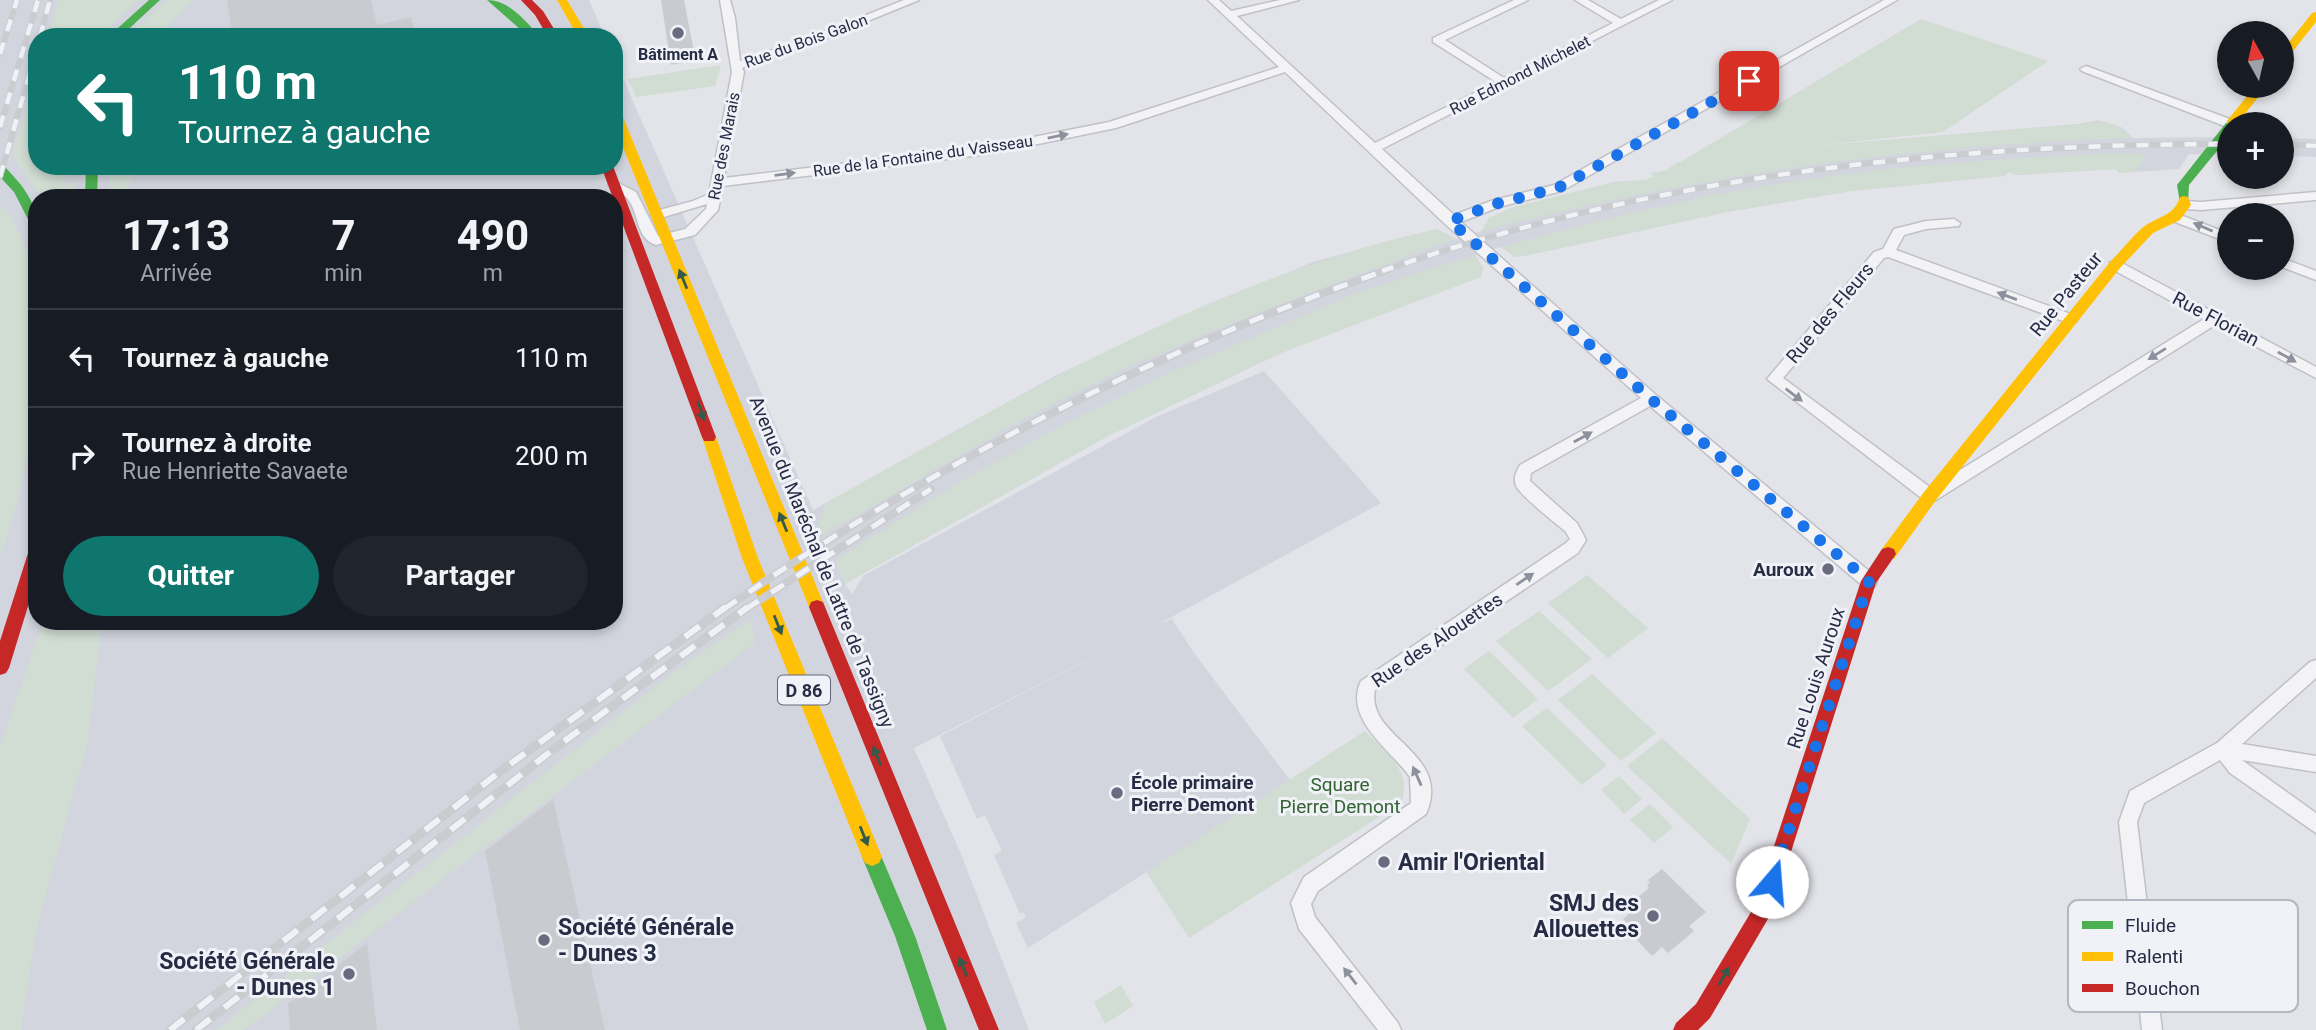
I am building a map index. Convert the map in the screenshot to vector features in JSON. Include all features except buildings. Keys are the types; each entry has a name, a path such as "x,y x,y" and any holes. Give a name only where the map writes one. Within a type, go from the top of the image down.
{"main road":[{"path":"122,28 155,0"},
{"path":"492,0 526,28"},
{"path":"526,0 548,28"},
{"path":"562,0 579,28"},
{"path":"580,0 586,16 585,28"},
{"path":"2294,43 2316,15"},
{"path":"2240,112 2251,98"},
{"name":"Avenue du Maréchal de Lattre de Tassigny","path":"623,132 989,1030"},
{"path":"2180,211 2183,185 2217,142"},
{"path":"0,169 19,190 28,207"},
{"name":"D 86","path":"610,175 615,189"},
{"name":"D 86","path":"623,209 690,380 750,558 905,936 937,1030"},
{"name":"Rue Pasteur","path":"1930,496 2115,265 2148,230 2180,211"},
{"name":"Rue Louis Auroux","path":"1683,1030 1703,1011 1762,912 1869,581 1930,496"},
{"path":"0,668 28,579"}],"street":[{"name":"Rue des Marais","path":"667,239 690,232 712,211 738,72 732,57 732,17 725,0"},
{"name":"Rue du Bois Galon","path":"736,66 810,41 914,0"},
{"path":"1213,0 1450,221 1651,399 1869,581"},
{"path":"1229,15 1294,0"},
{"path":"1505,83 1437,40 1523,0"},
{"path":"1580,0 1621,23"},
{"name":"Rue Edmond Michelet","path":"1372,149 1667,0"},
{"path":"1450,221 1495,204 1558,188 1892,0"},
{"name":"Rue de la Fontaine du Vaisseau","path":"717,183 989,150 1112,125 1287,68"},
{"path":"2086,69 2217,120"},
{"path":"614,186 620,189"},
{"path":"623,190 632,195 650,237 656,241 667,239"},
{"path":"657,215 714,196"},
{"path":"2180,211 2201,206 2316,197"},
{"path":"2180,211 2217,232"},
{"path":"1888,252 1899,232 1926,225 1954,223"},
{"name":"Rue des Fleurs","path":"1930,496 1773,379 1879,255 1888,252 2071,320"},
{"name":"Rue Florian","path":"2115,265 2316,373"},
{"path":"2294,267 2316,276"},
{"name":"Rue Louis Auroux","path":"1930,496 2215,318"},
{"name":"Rue des Alouettes","path":"1391,1030 1306,922 1301,903 1311,884 1419,808 1423,790 1418,772 1366,710 1362,695 1367,686 1573,548 1578,540 1571,527 1523,484 1525,469 1651,399"},
{"path":"2138,900 2129,822 2137,797 2223,749 2316,667"},
{"path":"2223,749 2316,764"},
{"path":"2223,749 2236,766 2316,824"},
{"path":"2150,1012 2152,1030"}],"shaded area":[{"path":"0,0 589,0 601,28 28,28 28,175 623,175 623,78 813,510 1053,377 1166,324 1313,262 1437,229 1456,239 1482,231 1489,218 1514,207 1615,182 1646,180 1654,176 1650,173 1665,171 1678,162 1684,165 1827,145 2079,124 2099,120 2121,127 2133,138 2217,137 2217,155 2189,154 2179,169 2119,173 2115,169 2016,175 2009,172 2004,176 1851,191 1727,212 1529,255 1515,257 1501,247 1475,255 1483,268 1281,353 1106,437 845,584 852,594 863,576 1156,417 1264,371 1381,503 1157,625 1172,619 1194,653 1290,780 1028,948 1016,923 1026,917 1023,912 1020,914 994,855 1002,851 985,815 977,819 940,736 1133,637 914,748 961,854 1029,1030 0,1030"},
{"path":"2294,138 2316,139 2316,157 2294,156"}],"green space":[{"path":"58,0 139,0 109,28 50,28"},
{"path":"167,0 197,0 188,4 167,28 135,28"},
{"path":"1921,19 2048,61 1943,132 1814,146 2095,122 2114,125 2133,138 1968,148 1805,166 1643,194 1482,231 1489,218 1514,207 1615,182 1646,180 1654,176 1650,173 1665,171"},
{"path":"721,65 715,86 636,97 628,79"},
{"path":"28,103 28,175 65,175 63,185 76,181 75,189 36,189 12,155"},
{"path":"2115,153 2142,154 2144,159 2134,172 2119,173 2115,169 2016,175 2009,172 2004,176 1851,191 1727,212 1515,257 1501,247 1638,212 1776,184 1945,164"},
{"path":"109,175 130,175 129,189 110,189"},
{"path":"3,203 28,256 28,454 0,558 0,211"},
{"path":"1437,229 1456,239 1267,309 1082,389 1016,423 823,534 818,522 826,503 1047,381 1198,308 1276,277 1356,250"},
{"path":"1475,255 1483,268 1481,277 1281,353 1106,437 845,584 835,560 959,482 1066,423 1173,371 1357,293"},
{"path":"1587,575 1648,628 1608,658 1548,603"},
{"path":"1539,611 1592,659 1548,691 1496,641"},
{"path":"750,619 755,643 244,1030 216,1030 669,676"},
{"path":"40,630 101,630 88,741 36,931 21,1030 0,1030 0,747"},
{"path":"1489,651 1538,699 1513,718 1464,669"},
{"path":"1592,674 1656,733 1621,761 1558,700"},
{"path":"1547,708 1607,765 1582,785 1522,726"},
{"name":"Square Pierre Demont","path":"1365,731 1389,755 1401,772 1404,792 1401,803 1189,938 1146,872"},
{"path":"1662,738 1750,819 1731,864 1627,766"},
{"path":"1619,776 1642,799 1624,814 1601,790"},
{"path":"1650,804 1673,827 1654,843 1630,820"},
{"path":"1121,985 1133,1006 1105,1024 1094,1002"}],"railway":[{"path":"0,54 17,0"},
{"path":"30,28 38,0"},
{"path":"42,28 50,0"},
{"path":"0,127 28,33"},
{"path":"0,177 28,79"},
{"path":"1382,271 1485,238 1589,211 1695,189 1800,172 2014,150 2217,144"},
{"path":"2294,145 2316,146"},
{"path":"724,609 881,508 1044,417 1212,338 1387,270"},
{"path":"746,609 931,489"},
{"path":"170,1030 502,770 726,607"},
{"path":"196,1030 555,748 748,607"}],"traffic: fast":[{"path":"123,28 155,0"},
{"path":"492,0 526,28"},
{"path":"2184,200 2183,185 2217,142"},
{"path":"0,169 19,190 28,207"},
{"path":"91,189 92,175"},
{"path":"872,857 905,936 937,1030"}],"traffic: slow":[{"path":"562,0 579,28"},
{"path":"2294,43 2316,15"},
{"path":"2240,112 2252,98"},
{"path":"623,132 817,607"},
{"path":"1888,554 1930,496 2115,265 2148,230 2175,217 2185,205 2184,200"},
{"path":"709,437 750,558 872,857"}],"traffic: jam":[{"path":"526,0 548,28"},
{"path":"610,175 616,189"},
{"path":"623,209 709,437"},
{"path":"1683,1030 1703,1011 1762,912 1869,581 1888,554"},
{"path":"0,668 28,579"},
{"path":"817,607 989,1030"}],"place":[{"name":"Bâtiment A","path":"678,33"},
{"name":"Auroux","path":"1828,569"},
{"name":"École primaire Pierre Demont","path":"1117,793"},
{"name":"Amir l'Oriental","path":"1384,862"},
{"name":"SMJ des Allouettes","path":"1653,916"},
{"name":"Société Générale - Dunes 3","path":"544,940"},
{"name":"Société Générale - Dunes 1","path":"349,974"}],"route":[{"path":"1749,81 1558,188 1495,204 1450,221 1651,399 1869,581 1772,882"}]}
